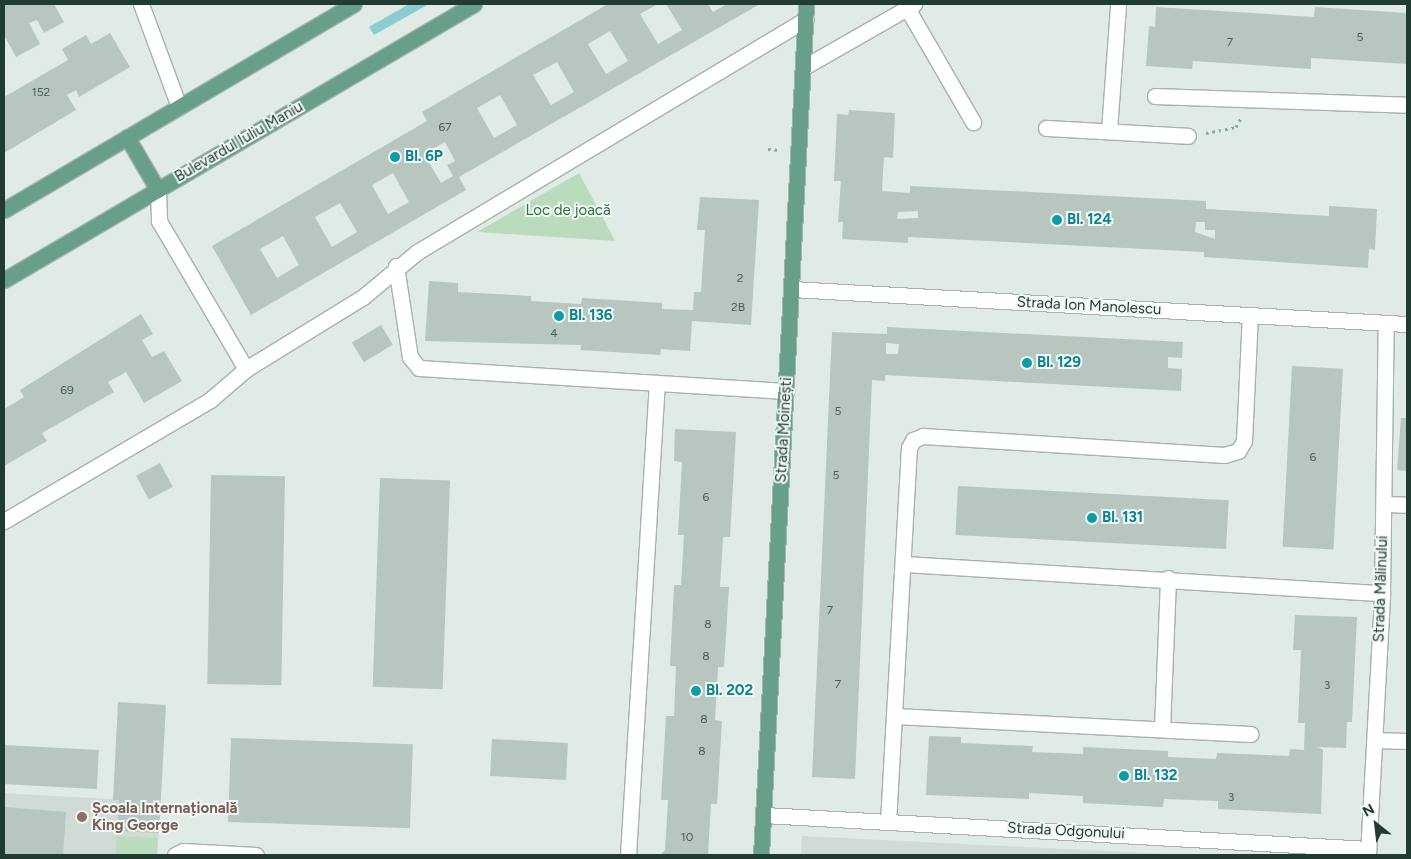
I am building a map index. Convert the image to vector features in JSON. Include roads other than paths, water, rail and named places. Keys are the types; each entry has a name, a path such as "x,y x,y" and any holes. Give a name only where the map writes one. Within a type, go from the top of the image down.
{"main road":[{"path":"4,210 354,4"},
{"name":"Bulevardul Iuliu Maniu","path":"4,280 474,4"},
{"name":"Strada Moinești","path":"761,855 806,11"},
{"path":"127,137 158,190"}],"street":[{"path":"141,4 179,107"},
{"path":"1109,131 1118,4"},
{"path":"804,67 910,6 973,122"},
{"path":"4,520 210,400 246,369 363,297 396,266 806,11"},
{"path":"1156,96 1407,105"},
{"path":"1046,128 1188,136"},
{"path":"158,190 159,221 246,369"},
{"path":"396,266 410,357 420,368 786,391"},
{"name":"Strada Ion Manolescu","path":"792,289 1407,324"},
{"path":"888,822 904,564 908,448 923,436 1224,455 1238,451 1244,441 1250,315"},
{"name":"Strada Mălinului","path":"1368,852 1382,592 1386,323"},
{"path":"628,855 657,383"},
{"path":"1384,504 1407,505"},
{"path":"904,564 1382,592"},
{"path":"1162,729 1168,578"},
{"path":"895,716 1251,734"},
{"path":"1375,740 1407,741"},
{"name":"Strada Odgonului","path":"764,815 1368,852"},
{"path":"175,855 183,851 256,855"}],"water":[{"path":"409,4 429,4 374,35 369,27"}],"place":[{"name":"Bl. 6P","path":"395,157"},
{"name":"Bl. 124","path":"1057,220"},
{"name":"Bl. 136","path":"559,316"},
{"name":"Bl. 129","path":"1027,363"},
{"name":"Bl. 131","path":"1092,518"},
{"name":"Bl. 202","path":"696,691"},
{"name":"Bl. 132","path":"1124,776"},
{"name":"Școala Internațională King George","path":"82,817"}],"park label":[{"name":"Loc de joacă","path":"568,211"}]}
